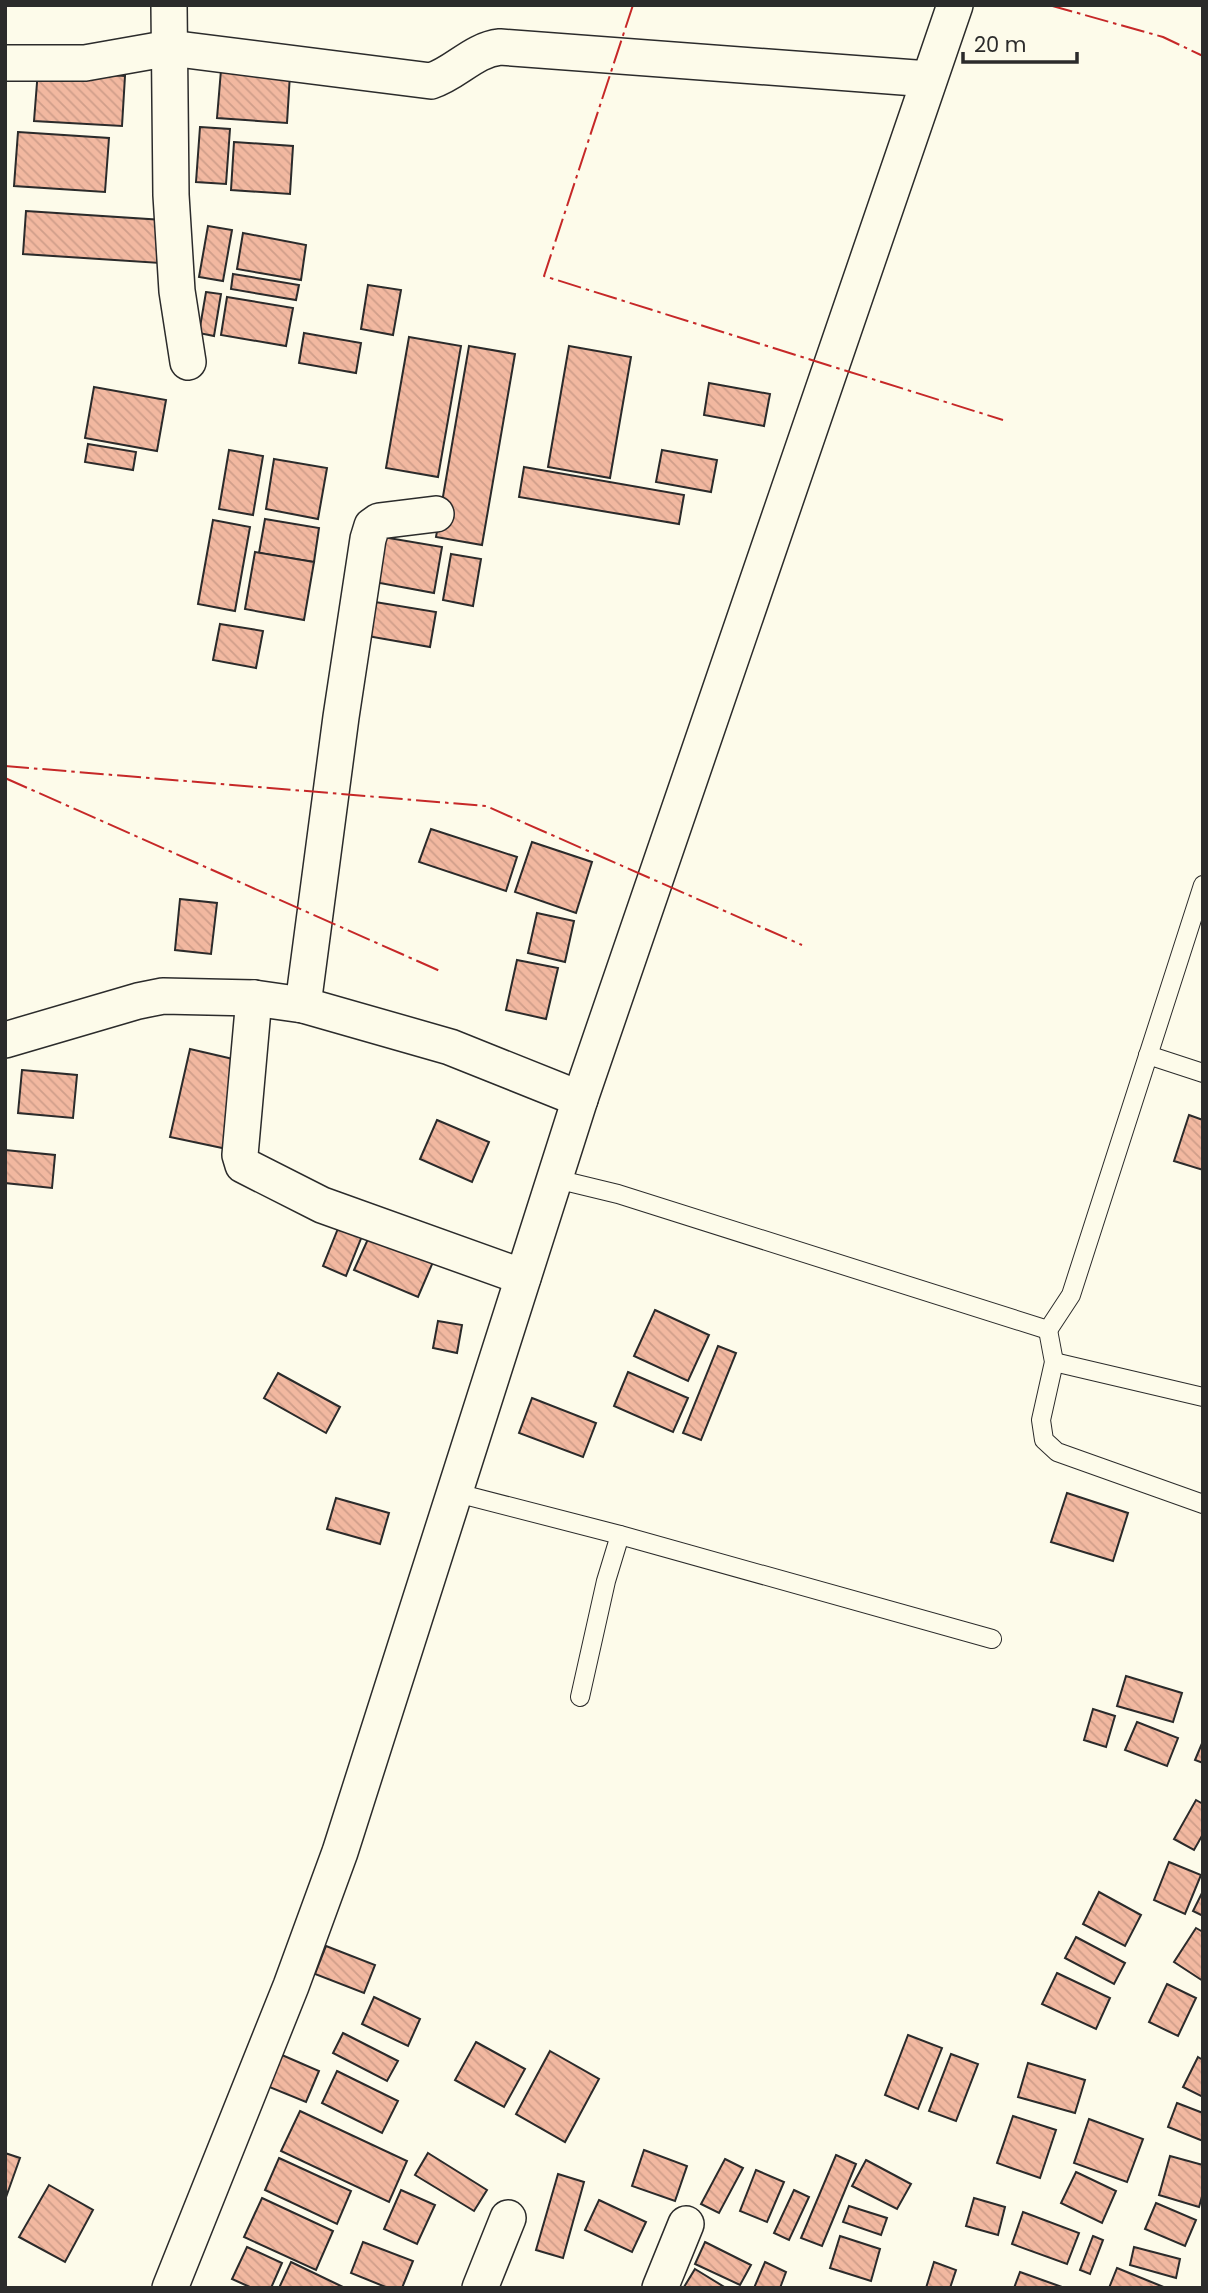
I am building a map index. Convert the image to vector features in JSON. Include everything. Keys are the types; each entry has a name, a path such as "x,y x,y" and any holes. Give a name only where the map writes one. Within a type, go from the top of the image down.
{"street":[{"path":"169,5 171,195 177,291 188,362"},
{"path":"170,2288 291,1986 340,1852 580,1099 955,5"},
{"path":"5,63 85,63 170,48 431,81 443,77 481,51 500,47 929,79"},
{"path":"303,1005 341,717 368,539 372,526 379,521 436,514"},
{"path":"5,1040 163,996 254,998 303,1005 450,1047 580,1099"},
{"path":"254,998 240,1155 243,1166 322,1205 523,1277"},
{"path":"480,2288 508,2218"},
{"path":"660,2288 686,2224"}],"lane":[{"path":"1203,885 1071,1294 1048,1330 1054,1362 1041,1420 1044,1440 1057,1452 1203,1504"},
{"path":"1148,1055 1203,1073"},
{"path":"556,1179 618,1194 1048,1330"},
{"path":"1054,1362 1203,1397"},
{"path":"453,1492 620,1535 992,1639"},
{"path":"580,1696 620,1535"}],"building":[{"path":"38,70 125,76 122,126 34,121"},
{"path":"221,70 290,74 287,123 217,118"},
{"path":"200,127 230,129 226,184 196,182"},
{"path":"18,132 109,138 105,192 14,186"},
{"path":"234,142 293,146 290,194 231,190"},
{"path":"26,211 163,220 160,263 23,254"},
{"path":"208,226 232,230 223,281 199,277"},
{"path":"243,233 306,245 301,280 237,269"},
{"path":"233,274 299,285 296,300 231,289"},
{"path":"368,285 401,290 393,335 361,329"},
{"path":"206,292 221,294 214,336 199,333"},
{"path":"227,297 293,308 286,346 221,335"},
{"path":"304,333 361,343 356,373 299,363"},
{"path":"409,337 461,346 438,477 386,468"},
{"path":"469,346 515,354 482,545 436,537"},
{"path":"569,346 631,357 610,478 548,467"},
{"path":"709,383 770,394 764,426 704,415"},
{"path":"94,387 166,400 157,451 85,438"},
{"path":"88,444 136,452 133,470 85,462"},
{"path":"229,450 263,456 253,515 219,509"},
{"path":"662,450 717,460 711,492 656,482"},
{"path":"274,459 327,468 318,519 266,509"},
{"path":"524,467 684,495 679,524 519,497"},
{"path":"265,519 319,528 314,562 259,553"},
{"path":"213,520 250,527 235,611 198,604"},
{"path":"377,536 442,547 434,593 369,581"},
{"path":"255,552 314,562 304,620 245,609"},
{"path":"451,554 481,559 473,606 443,600"},
{"path":"363,600 436,612 430,647 356,634"},
{"path":"220,624 263,631 256,668 213,660"},
{"path":"431,829 517,857 506,891 419,862"},
{"path":"532,842 592,862 576,913 515,892"},
{"path":"180,899 217,903 211,954 175,950"},
{"path":"537,913 574,921 565,962 528,953"},
{"path":"517,960 558,968 546,1019 506,1010"},
{"path":"190,1049 246,1062 227,1149 170,1137"},
{"path":"22,1070 77,1075 73,1118 18,1113"},
{"path":"1189,1115 1203,1120 1203,1170 1174,1161"},
{"path":"437,1120 489,1142 472,1182 420,1159"},
{"path":"5,1150 55,1155 52,1188 5,1183"},
{"path":"339,1226 362,1236 346,1276 323,1266"},
{"path":"373,1228 436,1255 418,1297 354,1270"},
{"path":"655,1310 709,1335 688,1381 634,1356"},
{"path":"438,1321 462,1325 457,1353 433,1348"},
{"path":"718,1346 736,1353 701,1440 683,1433"},
{"path":"628,1372 688,1398 673,1432 614,1406"},
{"path":"278,1373 340,1407 326,1433 264,1398"},
{"path":"532,1398 596,1423 583,1457 519,1433"},
{"path":"1067,1493 1128,1513 1113,1561 1051,1542"},
{"path":"336,1498 389,1513 380,1544 327,1529"},
{"path":"1126,1676 1182,1693 1173,1722 1117,1706"},
{"path":"1093,1709 1115,1716 1106,1747 1084,1740"},
{"path":"1137,1722 1178,1738 1167,1766 1125,1750"},
{"path":"1203,1741 1203,1763 1195,1760"},
{"path":"1196,1800 1203,1804 1203,1834 1194,1850 1174,1839"},
{"path":"1169,1862 1201,1875 1185,1914 1154,1900"},
{"path":"1203,1891 1203,1916 1193,1911"},
{"path":"1099,1892 1141,1915 1125,1946 1083,1924"},
{"path":"1196,1928 1203,1932 1203,1981 1174,1962"},
{"path":"1076,1937 1125,1963 1114,1984 1065,1958"},
{"path":"326,1946 375,1965 364,1993 315,1974"},
{"path":"1057,1973 1110,1998 1096,2029 1042,2004"},
{"path":"1167,1984 1196,1998 1178,2036 1149,2022"},
{"path":"374,1997 420,2019 408,2046 362,2024"},
{"path":"343,2033 398,2061 387,2081 333,2053"},
{"path":"908,2035 942,2048 918,2109 885,2095"},
{"path":"476,2042 525,2069 504,2107 455,2080"},
{"path":"550,2051 599,2079 565,2142 516,2114"},
{"path":"275,2052 319,2071 306,2102 262,2084"},
{"path":"951,2054 978,2064 956,2121 929,2111"},
{"path":"1198,2057 1203,2060 1203,2097 1183,2087"},
{"path":"1028,2063 1085,2080 1075,2113 1018,2097"},
{"path":"337,2071 398,2101 382,2133 322,2103"},
{"path":"1177,2103 1203,2113 1203,2141 1168,2127"},
{"path":"300,2111 407,2161 389,2202 281,2151"},
{"path":"1013,2116 1056,2130 1040,2178 997,2163"},
{"path":"1089,2119 1143,2139 1127,2182 1074,2163"},
{"path":"644,2150 687,2166 675,2201 632,2186"},
{"path":"5,2153 20,2158 5,2200"},
{"path":"428,2153 487,2190 474,2211 415,2175"},
{"path":"836,2155 856,2164 822,2246 801,2238"},
{"path":"1170,2156 1203,2165 1203,2193 1199,2207 1159,2195"},
{"path":"279,2158 351,2191 337,2224 265,2190"},
{"path":"725,2159 743,2168 719,2213 701,2204"},
{"path":"866,2160 911,2184 897,2209 852,2186"},
{"path":"756,2170 784,2182 767,2222 740,2211"},
{"path":"1076,2172 1116,2191 1102,2223 1061,2203"},
{"path":"558,2174 584,2182 563,2258 536,2250"},
{"path":"49,2185 93,2210 65,2262 19,2237"},
{"path":"401,2190 435,2205 417,2244 384,2229"},
{"path":"794,2190 809,2197 789,2240 774,2233"},
{"path":"262,2198 333,2231 316,2270 244,2237"},
{"path":"974,2198 1005,2207 998,2235 966,2226"},
{"path":"599,2200 646,2222 632,2252 585,2230"},
{"path":"1156,2203 1196,2220 1185,2246 1145,2229"},
{"path":"849,2206 887,2218 881,2235 843,2222"},
{"path":"1023,2212 1079,2233 1067,2264 1012,2244"},
{"path":"840,2236 880,2249 871,2281 830,2268"},
{"path":"1093,2236 1103,2240 1090,2274 1080,2270"},
{"path":"363,2242 413,2261 402,2288 388,2288 351,2273"},
{"path":"705,2242 751,2265 740,2285 695,2264"},
{"path":"247,2247 282,2263 271,2288 252,2288 232,2279"},
{"path":"1134,2247 1180,2259 1176,2278 1130,2265"},
{"path":"291,2262 345,2288 279,2288"},
{"path":"765,2262 786,2272 780,2288 754,2288"},
{"path":"934,2262 956,2270 950,2288 926,2288"},
{"path":"1117,2268 1166,2288 1109,2288"},
{"path":"695,2269 726,2288 684,2287"},
{"path":"1020,2272 1062,2287 1062,2288 1014,2288"}],"power":[{"path":"633,5 544,276 1003,420"},
{"path":"1049,5 1163,37 1203,56"},
{"path":"5,766 486,806 802,945"},
{"path":"5,778 440,971"}]}
